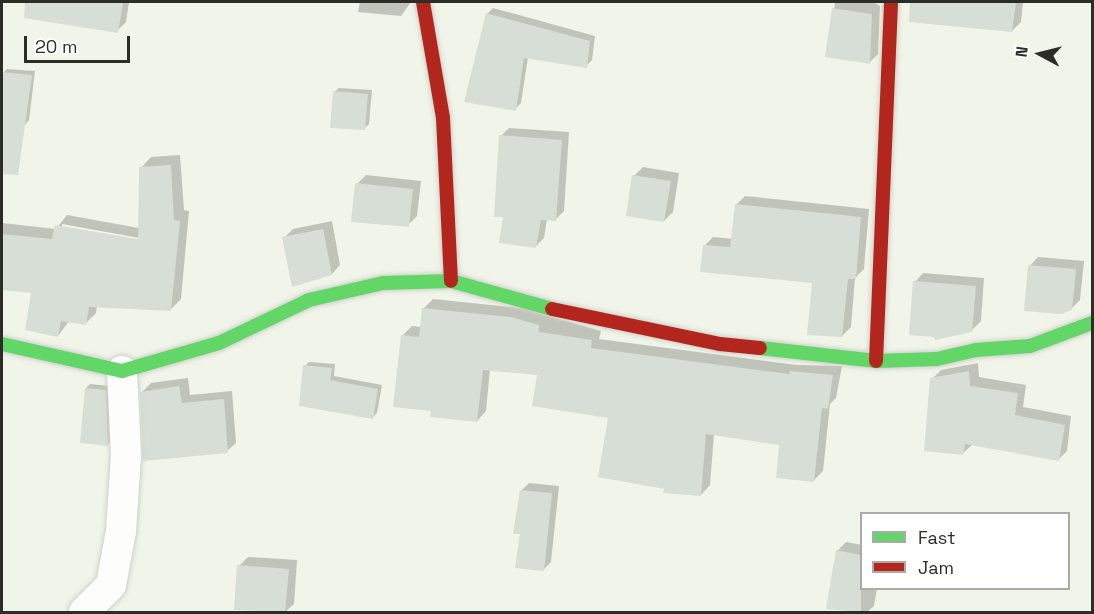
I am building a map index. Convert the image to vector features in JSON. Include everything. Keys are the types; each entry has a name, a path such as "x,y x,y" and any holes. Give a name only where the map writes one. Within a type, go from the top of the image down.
{"street":[{"path":"423,2 443,118 451,281"},
{"path":"876,361 891,2"},
{"path":"2,344 122,371 219,343 309,300 384,283 451,281 607,322 720,344 876,361 937,359 976,350 1030,346 1092,323"},
{"path":"84,612 111,585 121,531 126,456 122,371"}],"building":[{"path":"25,2 123,2 118,33 24,18"},
{"path":"910,2 1016,2 1012,32 909,22"},
{"path":"832,8 872,14 870,64 825,57"},
{"path":"486,13 590,41 587,68 524,58 516,111 464,102"},
{"path":"2,72 32,75 18,175 2,174"},
{"path":"333,91 368,94 365,130 330,128"},
{"path":"499,135 562,140 556,221 541,220 536,248 499,243 503,217 494,217"},
{"path":"171,165 174,220 180,221 171,311 89,307 86,325 61,321 58,337 25,330 31,293 2,290 2,234 52,239 55,225 138,239 139,167"},
{"path":"632,175 671,181 664,222 626,216"},
{"path":"355,183 413,189 409,227 351,222"},
{"path":"735,204 861,217 856,279 848,279 842,337 807,335 812,283 700,272 703,245 730,247"},
{"path":"323,229 332,275 292,287 282,237"},
{"path":"1028,265 1076,269 1072,310 1061,314 1024,311"},
{"path":"913,281 976,286 972,332 935,340 934,337 909,335"},
{"path":"422,308 511,317 539,325 539,332 592,340 591,348 789,374 790,371 833,375 828,409 822,408 814,482 776,478 779,445 706,434 701,496 663,493 664,489 598,477 608,418 532,406 537,375 483,370 477,422 430,417 431,411 393,407 401,335 419,337"},
{"path":"303,365 332,368 330,380 378,389 373,419 299,406"},
{"path":"969,371 970,386 1018,393 1015,415 1065,425 1059,461 965,444 963,455 924,451 930,378"},
{"path":"179,386 182,403 224,399 228,453 143,461 140,392"},
{"path":"85,388 106,390 108,446 80,443"},
{"path":"520,490 552,493 544,571 515,568 520,534 513,534"},
{"path":"836,550 860,555 861,612 826,609"},
{"path":"237,565 289,569 285,612 234,610"}],"traffic: fast":[{"path":"2,344 122,371 219,343 309,300 383,283 451,281 552,309"},
{"path":"760,348 876,361 937,359 976,350 1030,346 1092,323"}],"traffic: jam":[{"path":"423,2 443,118 451,281"},
{"path":"876,361 891,2"},
{"path":"552,309 720,344 760,348"}]}
